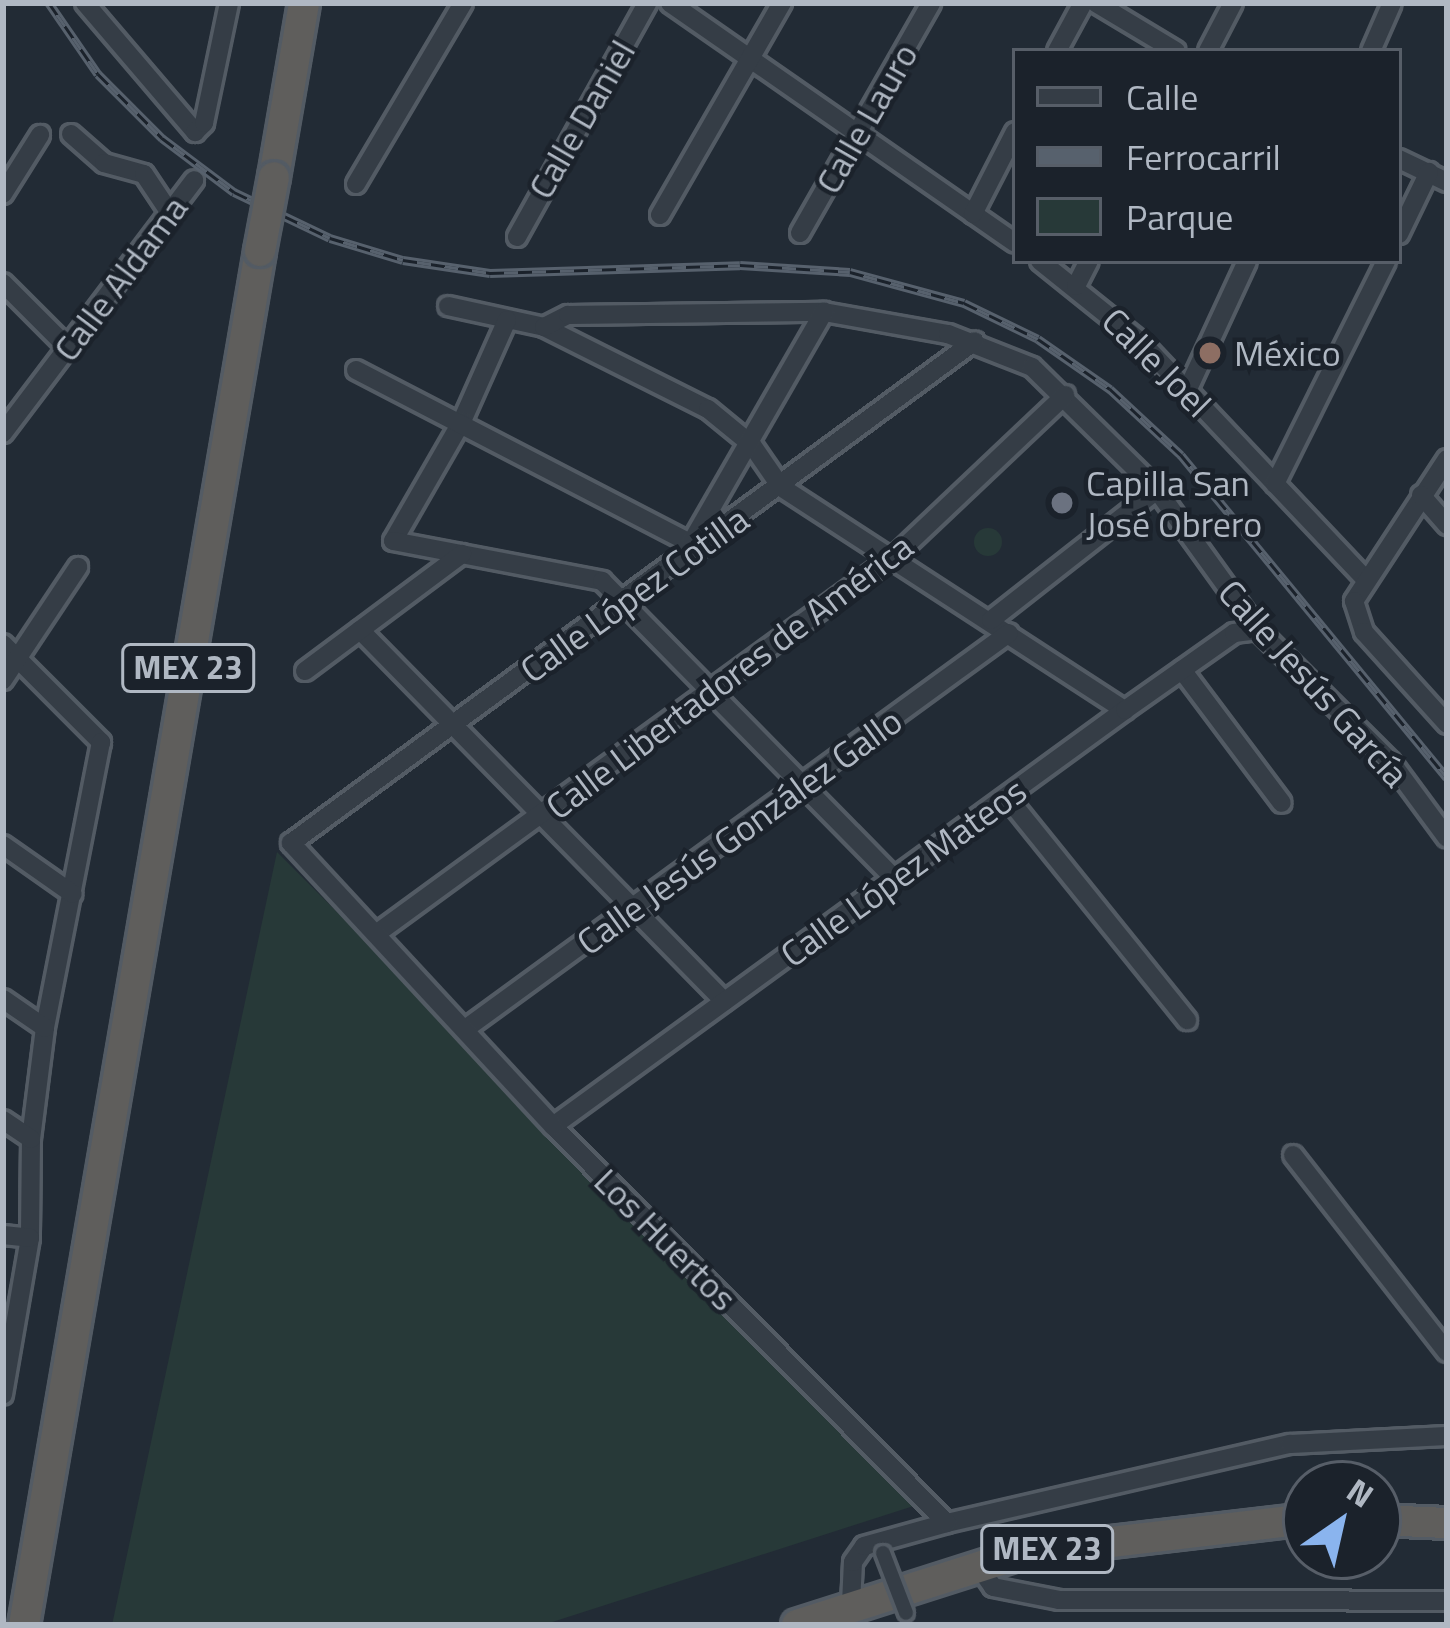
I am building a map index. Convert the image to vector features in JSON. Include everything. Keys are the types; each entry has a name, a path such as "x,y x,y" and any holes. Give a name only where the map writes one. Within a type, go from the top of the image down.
{"highway":[{"name":"MEX 23","path":"24,1625 304,3"},
{"name":"MEX 23","path":"797,1625 977,1564 1184,1528 1282,1521"},
{"path":"1402,1521 1447,1523"}],"street":[{"path":"85,3 194,132 204,123 229,3"},
{"path":"356,184 463,3"},
{"name":"Calle Daniel","path":"517,237 647,3"},
{"path":"670,3 748,64 1012,241"},
{"path":"660,215 782,3"},
{"name":"Calle Lauro","path":"800,233 931,3"},
{"path":"1060,48 1082,3"},
{"path":"1096,3 1171,48"},
{"path":"1210,48 1233,3"},
{"path":"1372,48 1392,3"},
{"path":"70,134 104,163 144,174 168,210"},
{"path":"3,194 40,135"},
{"path":"973,214 1012,139"},
{"path":"1402,160 1438,177 1402,230"},
{"name":"Calle Aldama","path":"3,433 194,180"},
{"name":"Calle Joel","path":"1044,264 1076,286 1187,391 1275,484 1360,586"},
{"path":"1076,286 1088,264"},
{"path":"1187,391 1246,264"},
{"path":"1275,484 1384,264"},
{"path":"3,283 67,347"},
{"path":"448,307 544,327 708,409 752,446 781,488 896,555 1125,710"},
{"path":"356,370 696,546 824,312"},
{"name":"Calle Jesús García","path":"544,327 568,315 824,312 975,341 1032,367 1156,490 1258,630 1391,762 1447,838"},
{"path":"508,320 462,421 393,541 580,572 627,600 708,693 893,878"},
{"name":"Calle López Cotilla","path":"290,843 781,488 975,341"},
{"name":"Calle Libertadores de América","path":"376,934 896,555 1064,395"},
{"path":"1447,459 1360,586 1364,632 1447,724"},
{"path":"991,620 1156,490"},
{"path":"1421,496 1447,525"},
{"path":"304,671 462,554"},
{"path":"3,680 10,651 79,567"},
{"path":"360,630 724,1001"},
{"name":"Calle López Mateos","path":"553,1126 1234,633 1258,630"},
{"name":"Calle Jesús González Gallo","path":"467,1027 1009,633"},
{"path":"3,1395 30,1238 31,1139 45,1028 101,737 10,651"},
{"path":"1182,670 1282,803"},
{"path":"1007,797 1187,1020"},
{"name":"Los Huertos","path":"290,843 467,1027 553,1126 947,1522"},
{"path":"3,845 73,894"},
{"path":"3,999 45,1028"},
{"path":"3,1120 31,1139"},
{"path":"1293,1156 1447,1352"},
{"path":"3,1235 30,1238"},
{"path":"851,1604 854,1562 863,1546 947,1522 1290,1444 1447,1436"},
{"path":"883,1553 906,1613"},
{"path":"977,1564 993,1587 1109,1601 1447,1601"},
{"path":"1101,1625 1109,1601"},
{"path":"1289,1602 1293,1625"}],"green space":[{"path":"988,528 998,532 1002,542 998,552 988,556 978,552 974,542 978,532"},
{"path":"277,852 926,1502 543,1625 112,1625"}],"railway":[{"path":"49,3 98,74 162,138 234,192 330,238 403,260 490,273 740,265 850,272 964,303 1038,339 1110,389 1181,455 1447,778"}],"place":[{"name":"México","path":"1210,353"},
{"name":"Capilla San José Obrero","path":"1062,503"}]}
